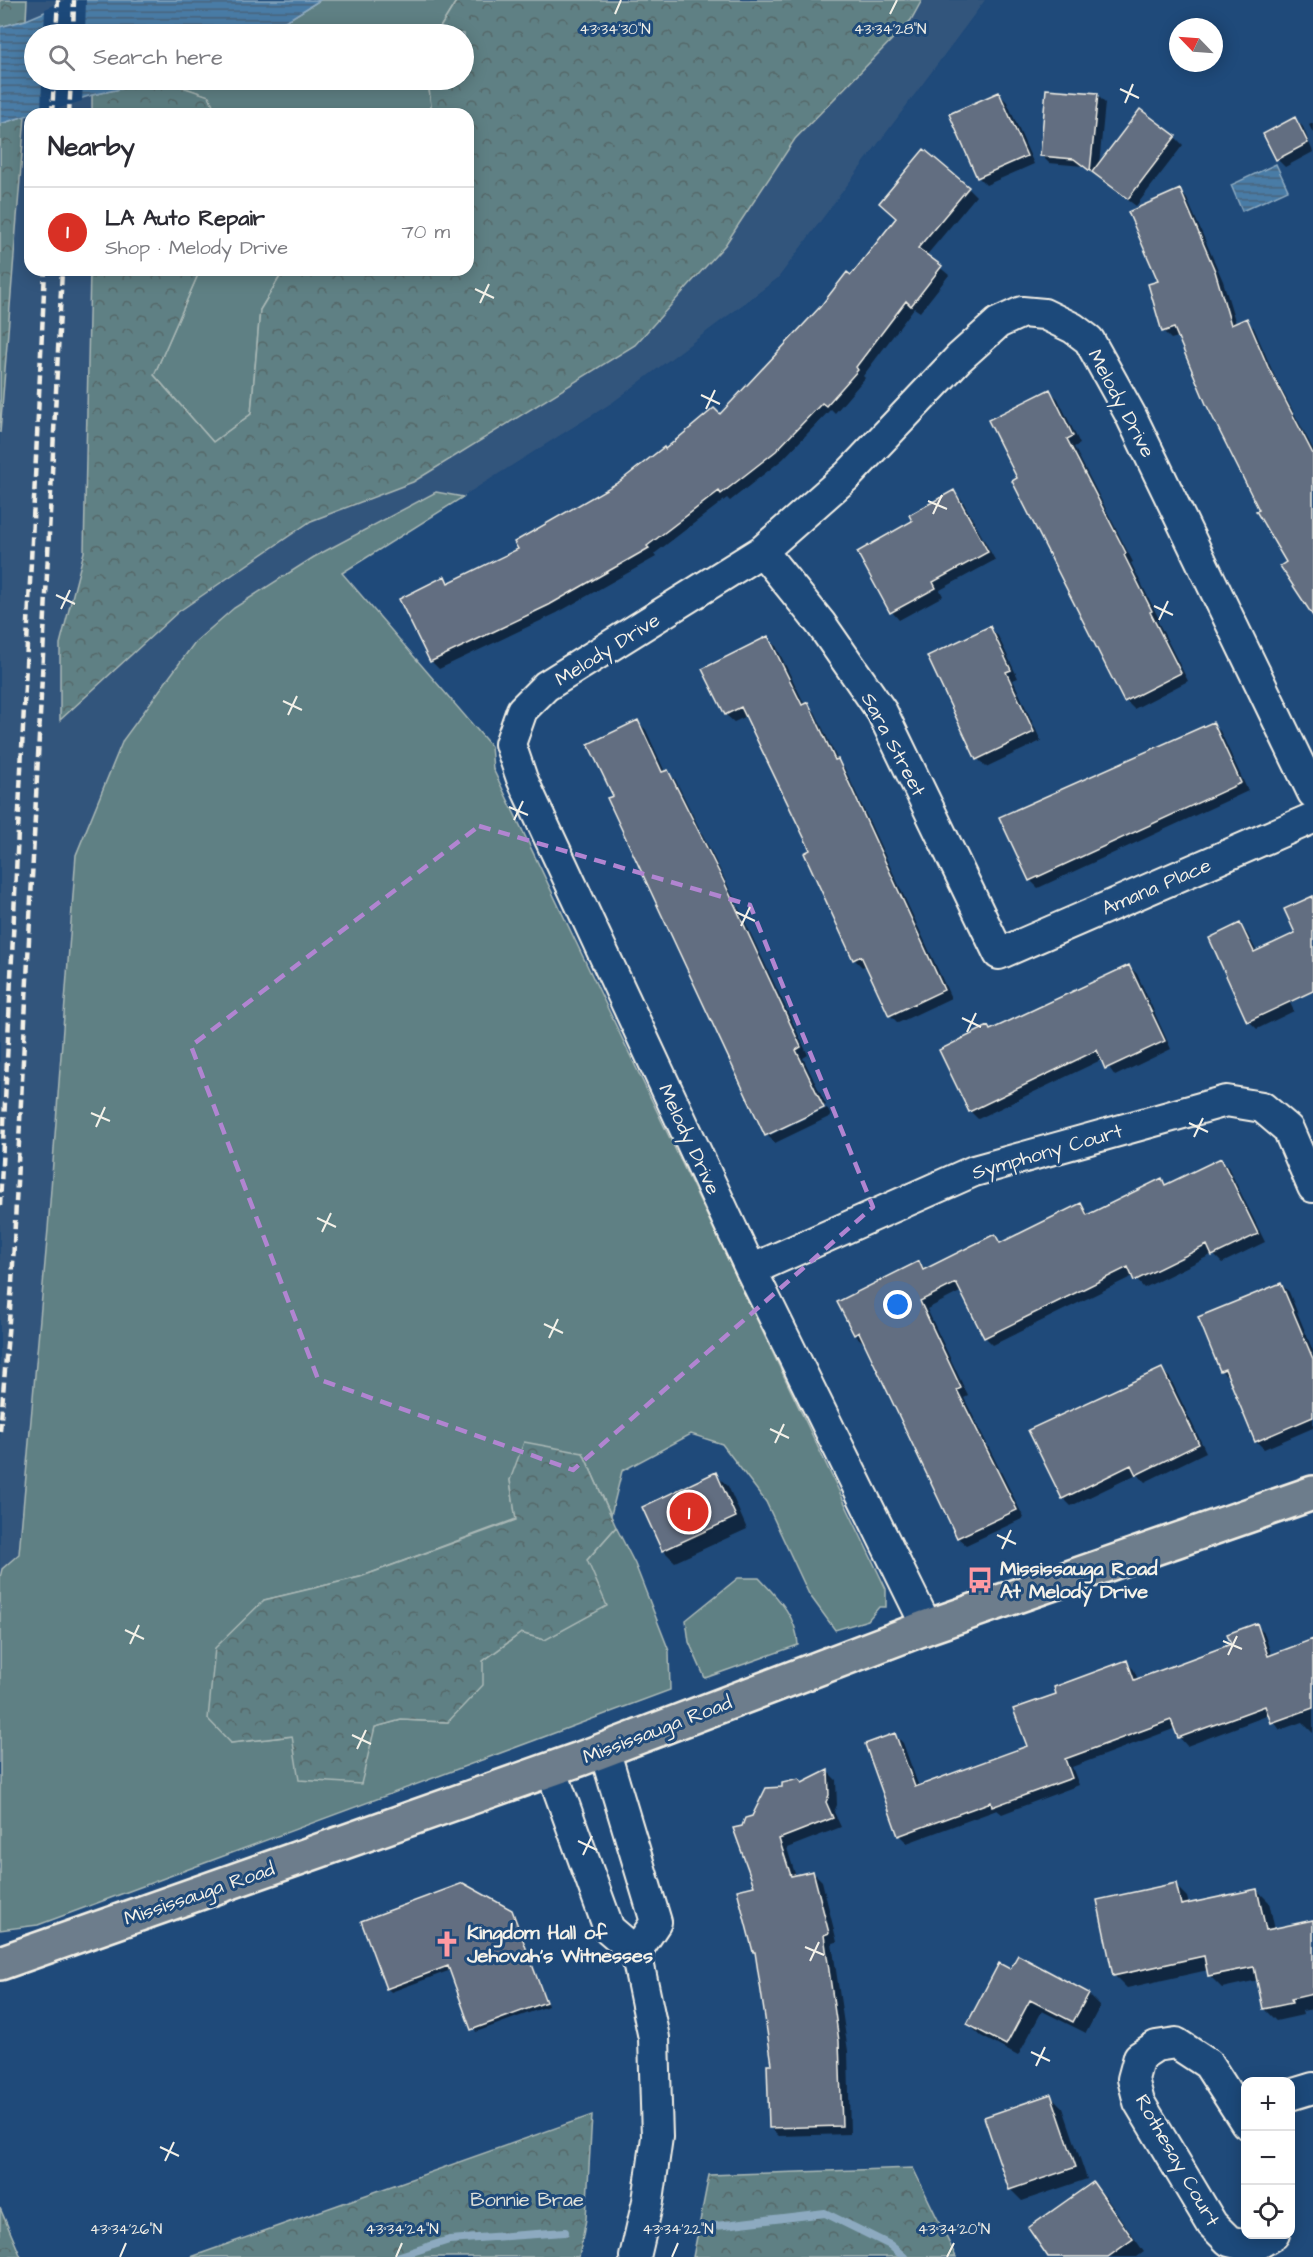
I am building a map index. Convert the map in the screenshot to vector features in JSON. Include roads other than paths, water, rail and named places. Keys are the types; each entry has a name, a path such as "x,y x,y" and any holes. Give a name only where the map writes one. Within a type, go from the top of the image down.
{"main road":[{"name":"Mississauga Road","path":"0,1963 551,1769 927,1627 1313,1493"}],"street":[{"name":"Melody Drive","path":"927,1627 751,1270 522,779 510,744 522,710 546,686 762,551 848,475 959,358 999,323 1022,312 1044,314 1073,328 1089,340 1130,414 1313,793"},
{"name":"Sara Street","path":"762,551 821,624 882,712 999,954"},
{"name":"Amana Place","path":"999,954 1313,818"},
{"name":"Symphony Court","path":"751,1270 974,1171 1226,1101 1262,1107 1288,1129 1313,1187"},
{"path":"604,1749 656,1922 636,1952"},
{"path":"551,1769 609,1929 636,1952 654,2038 657,2137 648,2201 636,2257"},
{"name":"Rothesay Court","path":"1241,2112 1208,2064 1176,2043 1156,2046 1139,2057 1133,2079 1139,2102 1212,2224 1229,2241 1253,2247 1267,2239"},
{"path":"1295,2094 1313,2088"}],"waterway":[{"path":"716,2226 825,2213 890,2245 904,2257"},
{"path":"397,2257 449,2240 565,2232"}],"railway":[{"path":"57,24 58,0"},
{"path":"73,24 74,0"},
{"path":"52,108 53,90"},
{"path":"69,108 70,90"},
{"path":"0,1206 45,276"},
{"path":"0,1431 12,1284 62,276"}],"place":[{"name":"LA Auto Repair","path":"689,1512"},
{"name":"Mississauga Road At Melody Drive","path":"980,1580"},
{"name":"Kingdom Hall of Jehovah's Witnesses","path":"447,1944"}],"park label":[{"name":"Bonnie Brae","path":"527,2199"}]}
